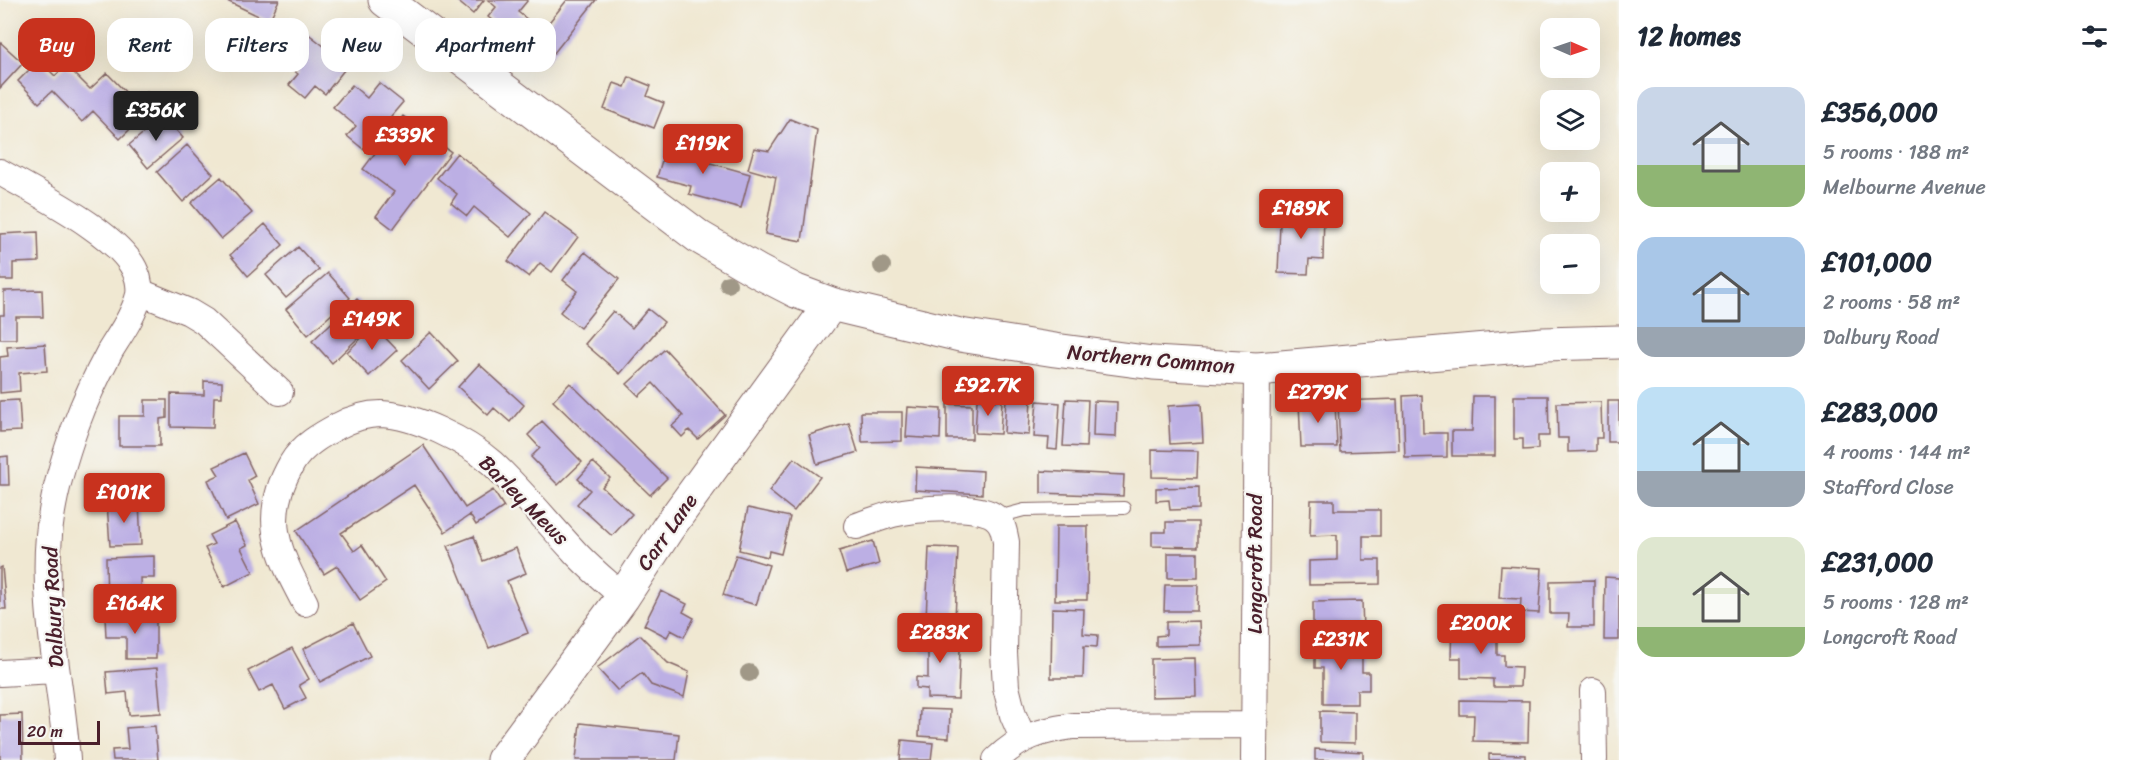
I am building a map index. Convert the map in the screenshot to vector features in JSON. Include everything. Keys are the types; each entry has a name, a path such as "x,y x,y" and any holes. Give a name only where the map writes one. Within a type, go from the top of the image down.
{"main road":[{"name":"Northern Common","path":"387,1 699,237 768,277 796,291 831,304 960,335 1055,350 1153,363 1257,369 1544,345 1619,342"},
{"name":"Carr Lane","path":"503,760 623,597 668,528 831,304"}],"street":[{"path":"0,172 115,243 130,261 137,274 140,292 189,312 204,321 280,392"},
{"name":"Dalbury Road","path":"67,760 48,594 49,534 58,477 77,422 101,368 134,311 140,292"},
{"name":"Longcroft Road","path":"1254,760 1257,369"},
{"name":"Barley Mews","path":"305,603 285,565 274,529 275,505 282,480 294,459 307,446 327,432 364,415 382,414 410,420 441,433 465,444 491,463 575,553 623,597"},
{"path":"857,526 892,514 920,509 974,509 994,516 998,521 1003,528 1006,542 1004,653 1006,687 1013,715 1023,738"},
{"path":"0,673 55,670"},
{"path":"1593,691 1594,760"},
{"path":"996,760 1023,738 1043,730 1073,726 1254,725"}],"lane":[{"path":"998,521 1009,514 1024,510 1124,508"}],"building":[{"path":"225,0 279,0 270,18 263,18"},
{"path":"456,0 484,0 473,14"},
{"path":"488,0 528,0 518,12 526,18 489,18 496,7"},
{"path":"567,0 596,0 556,50 556,18 552,18"},
{"path":"309,34 321,44 321,72 342,72 325,94 315,86 305,98 289,85 298,74 296,72 309,72"},
{"path":"0,42 18,58 18,68 0,88"},
{"path":"27,72 51,72 55,76 59,72 73,72 90,89 107,73 136,103 147,92 157,103 120,139 93,111 82,122 52,91 39,103 18,81"},
{"path":"629,77 651,86 647,96 664,103 654,128 604,109 614,83 625,87"},
{"path":"379,83 403,102 363,149 347,136 356,126 333,107 352,85 367,98"},
{"path":"164,116 183,138 148,168 129,145"},
{"path":"403,116 451,152 393,229 376,216 394,192 363,169"},
{"path":"790,119 817,130 802,241 765,234 776,177 748,169 754,148 769,151"},
{"path":"686,141 707,147 703,161 750,174 741,208 689,194 691,186 657,177 667,144 686,149"},
{"path":"187,145 213,174 183,202 157,172"},
{"path":"457,153 531,213 510,237 474,207 467,216 451,203 457,194 437,178"},
{"path":"221,177 252,213 221,239 191,203"},
{"path":"1292,206 1324,206 1323,260 1309,259 1308,274 1278,273 1280,223 1292,224"},
{"path":"544,212 578,237 552,272 540,263 529,277 508,261"},
{"path":"265,224 283,245 248,276 230,255"},
{"path":"38,232 39,262 13,263 13,280 0,280 0,234"},
{"path":"298,247 319,270 286,298 266,275"},
{"path":"585,252 619,279 580,328 560,312 577,291 563,280"},
{"path":"328,273 350,298 308,335 286,309"},
{"path":"42,290 43,317 16,317 16,339 0,339 0,315 4,315 4,291"},
{"path":"357,299 377,320 332,363 312,341"},
{"path":"648,309 664,322 620,374 585,344 613,311 632,328"},
{"path":"374,326 397,350 369,376 347,352"},
{"path":"431,332 458,361 429,389 402,360"},
{"path":"45,344 47,371 19,373 20,391 0,393 0,357 8,356 7,347"},
{"path":"665,349 725,415 698,439 689,430 682,437 672,426 683,416 653,383 639,396 627,384"},
{"path":"479,364 524,405 510,422 494,408 488,415 458,387"},
{"path":"204,381 222,382 222,397 214,397 213,428 171,427 171,394 204,395"},
{"path":"570,383 667,478 650,495 553,401"},
{"path":"1422,395 1423,433 1447,433 1447,457 1405,458 1403,396"},
{"path":"1473,396 1495,396 1495,456 1452,456 1452,431 1472,431"},
{"path":"1514,396 1548,396 1549,436 1538,436 1538,449 1523,450 1523,439 1514,439"},
{"path":"1006,399 1031,400 1029,435 1004,433"},
{"path":"1066,399 1088,400 1086,447 1063,446"},
{"path":"1397,399 1399,450 1340,452 1338,401"},
{"path":"19,400 21,431 0,432 0,401"},
{"path":"145,400 167,400 167,418 160,419 160,446 119,446 119,416 145,416"},
{"path":"977,400 1002,401 1000,434 975,433"},
{"path":"1037,401 1060,403 1057,450 1048,449 1049,438 1034,437"},
{"path":"1094,401 1117,402 1116,437 1093,436"},
{"path":"1608,401 1619,401 1619,442 1608,442"},
{"path":"1299,402 1335,402 1337,447 1301,447"},
{"path":"1601,402 1602,438 1596,438 1596,451 1568,452 1568,438 1558,438 1557,403"},
{"path":"947,404 972,405 972,439 947,439"},
{"path":"1201,404 1203,442 1170,444 1168,406"},
{"path":"908,407 941,409 940,439 906,437"},
{"path":"861,412 902,412 902,441 862,442"},
{"path":"542,421 582,462 558,485 531,457 540,448 528,435"},
{"path":"849,423 858,452 817,464 809,435"},
{"path":"423,445 465,508 493,490 504,507 476,525 470,515 445,532 414,485 341,533 354,551 362,545 386,582 360,600 337,566 324,574 296,531"},
{"path":"1152,450 1198,451 1197,478 1152,477"},
{"path":"244,453 255,476 248,480 259,504 226,520 208,480 219,475 214,467"},
{"path":"8,456 9,485 0,485 0,457"},
{"path":"794,458 820,477 794,511 769,491"},
{"path":"593,462 610,478 602,487 632,514 612,536 577,504 590,490 578,479"},
{"path":"916,467 983,471 982,494 915,490"},
{"path":"1041,471 1124,475 1123,496 1041,493"},
{"path":"1199,487 1199,509 1170,510 1169,500 1156,501 1156,488"},
{"path":"1311,500 1334,500 1334,510 1380,510 1380,536 1363,536 1363,560 1380,560 1380,584 1309,585 1309,561 1337,560 1337,535 1310,536"},
{"path":"139,502 141,545 110,546 107,503"},
{"path":"748,508 790,517 781,554 769,551 768,557 739,550"},
{"path":"235,522 247,545 241,548 253,572 224,587 205,548 214,544 209,535"},
{"path":"1166,522 1198,522 1198,547 1152,546 1152,532 1166,532"},
{"path":"1056,526 1088,526 1087,600 1055,600"},
{"path":"474,536 483,561 516,548 526,573 507,581 528,633 489,648 448,546"},
{"path":"873,541 879,564 846,573 839,551"},
{"path":"929,547 958,548 955,620 926,619"},
{"path":"1168,553 1198,553 1198,578 1168,578"},
{"path":"736,555 769,565 756,605 723,595"},
{"path":"154,556 154,578 140,578 141,605 107,606 106,558"},
{"path":"1501,566 1542,568 1539,613 1520,612 1521,599 1499,598"},
{"path":"2,567 6,609 0,609 0,568"},
{"path":"1605,577 1619,578 1619,640 1604,640"},
{"path":"1594,580 1594,627 1568,627 1569,614 1550,614 1550,581"},
{"path":"1165,585 1198,585 1197,611 1164,611"},
{"path":"661,591 687,604 683,612 694,618 684,637 671,630 667,637 644,625"},
{"path":"1362,601 1363,630 1313,630 1313,602"},
{"path":"1052,608 1084,609 1083,634 1098,635 1097,647 1084,646 1083,678 1051,678"},
{"path":"105,616 156,616 156,659 126,659 126,637 106,637"},
{"path":"1199,621 1200,645 1156,646 1156,636 1166,635 1166,622"},
{"path":"1452,621 1486,622 1486,638 1497,639 1497,655 1504,655 1504,666 1521,667 1520,687 1493,687 1493,679 1461,678 1461,658 1451,658"},
{"path":"353,623 370,656 320,682 303,649"},
{"path":"922,627 953,628 953,649 960,649 958,699 927,698 927,689 916,688 916,677 928,678 928,653 921,652"},
{"path":"640,635 668,663 689,672 684,697 651,685 642,673 618,691 597,668"},
{"path":"1315,642 1362,642 1362,672 1369,672 1369,690 1357,690 1357,704 1323,704 1323,668 1315,668"},
{"path":"292,648 309,679 299,685 306,698 285,709 273,685 259,692 248,671"},
{"path":"1195,658 1196,696 1151,697 1151,659"},
{"path":"157,668 161,713 129,715 127,692 108,694 106,672"},
{"path":"1460,700 1529,701 1528,742 1473,741 1474,715 1460,715"},
{"path":"920,709 950,710 949,738 919,736"},
{"path":"1320,711 1355,712 1355,743 1320,742"},
{"path":"22,714 23,760 0,760 0,715"},
{"path":"580,723 679,734 676,760 576,760"},
{"path":"155,726 158,760 113,760 112,750 128,749 126,728"},
{"path":"902,740 933,743 931,760 900,760"},
{"path":"1315,749 1363,752 1363,760 1315,760"},
{"path":"1489,754 1525,755 1525,760 1489,760"}]}
